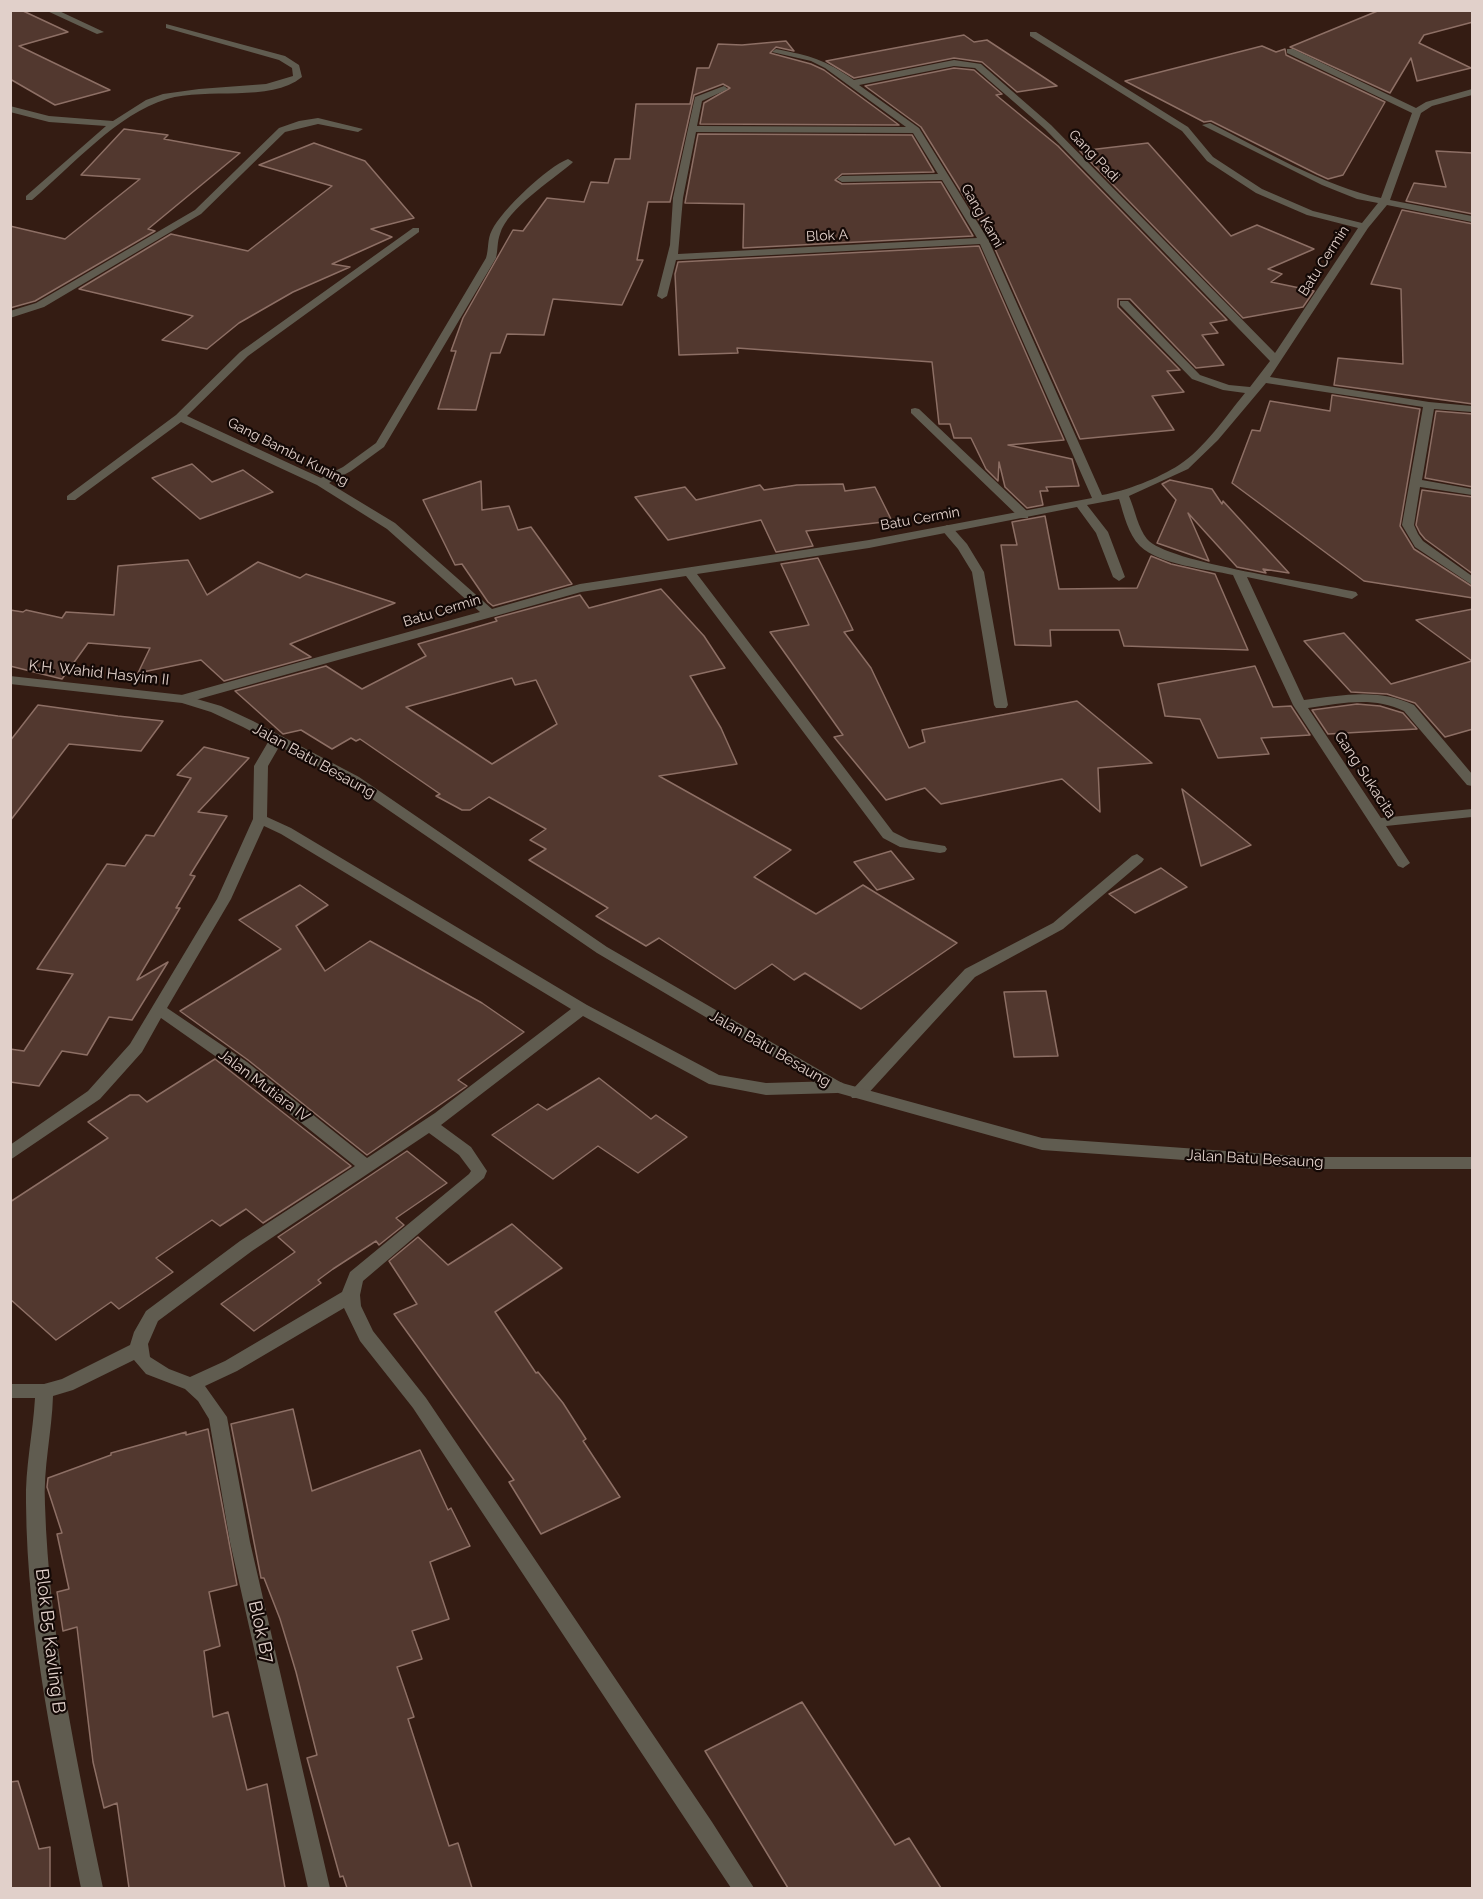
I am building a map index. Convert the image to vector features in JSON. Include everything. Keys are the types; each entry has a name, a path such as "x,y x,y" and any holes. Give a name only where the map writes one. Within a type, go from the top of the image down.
{"street":[{"path":"49,10 100,32"},
{"path":"30,198 116,124 148,103 164,96 264,87 298,77 296,67 282,58 169,26"},
{"path":"1033,34 1185,129 1210,159 1259,191 1310,213 1364,226"},
{"path":"1290,51 1417,112 1429,104 1473,92"},
{"name":"Gang Kami","path":"776,52 813,58 854,83 916,130 942,177 984,241 1099,501"},
{"name":"Gang Padi","path":"854,83 954,63 978,66 1048,127 1275,360"},
{"path":"662,296 673,257 678,198 698,99 724,89"},
{"path":"10,109 30,116 59,121 116,124"},
{"name":"Batu Cermin","path":"183,699 580,588 690,573 1081,505 1123,495 1184,467 1214,438 1263,379 1364,226 1384,203 1417,112"},
{"path":"10,315 40,305 198,212 282,130 302,123 318,121 358,129"},
{"path":"1207,125 1325,183 1384,203 1473,219"},
{"path":"691,129 916,130"},
{"path":"321,483 347,469 380,445 490,258 495,248 495,233 507,215 568,162"},
{"path":"842,179 942,177"},
{"path":"71,498 180,417 244,354 416,230"},
{"name":"Blok A","path":"673,257 984,241"},
{"path":"1124,303 1196,377 1218,386 1253,391"},
{"path":"1263,379 1429,405 1473,409"},
{"path":"1429,405 1408,525 1412,536 1430,553 1473,581"},
{"path":"915,411 1024,515"},
{"name":"Gang Bambu Kuning","path":"180,417 321,483 405,537 489,613"},
{"path":"1417,483 1473,492"},
{"path":"1123,495 1143,542 1172,557 1352,595"},
{"path":"1081,505 1102,532 1119,577"},
{"path":"947,529 963,547 978,572 1001,705"},
{"name":"Gang Sukacita","path":"1238,572 1299,705 1403,863"},
{"path":"690,573 888,835 905,844 940,849"},
{"name":"K.H. Wahid Hasyim II","path":"10,680 183,699"},
{"path":"1299,705 1382,696 1396,699 1409,708 1473,782"},
{"name":"Jalan Batu Besaung","path":"183,699 216,709 354,780 602,950 837,1087 1042,1144 1312,1163 1473,1163"},
{"path":"10,1154 94,1095 136,1048 224,899 260,819 261,766 276,740"},
{"path":"1377,823 1473,813"},
{"path":"260,819 286,831 582,1009 715,1080 766,1089 837,1087"},
{"path":"858,1094 970,974 1058,926 1137,859"},
{"path":"351,1295 231,1366 191,1384 153,1371 142,1363 137,1350 141,1332 152,1316 246,1246 429,1125 582,1009"},
{"name":"Jalan Mutiara IV","path":"160,1010 241,1066 366,1166"},
{"path":"429,1125 466,1153 476,1163 479,1171 476,1178 356,1277 351,1286 352,1308 370,1341 412,1392 535,1582 743,1888"},
{"path":"10,1391 44,1391 67,1385 137,1350"},
{"name":"Blok B7","path":"191,1384 204,1396 218,1417 240,1542 319,1888"},
{"name":"Blok B5 Kavling B","path":"44,1391 44,1417 36,1456 35,1505 47,1639 63,1740 92,1888"}],"building":[{"path":"10,10 21,10 68,32 19,46 110,90 55,105 10,79"},
{"path":"1380,10 1473,10 1473,22 1424,35 1419,43 1471,68 1417,81 1411,58 1390,93 1290,47"},
{"path":"964,35 974,42 987,40 1057,86 1017,92 982,62 954,58 854,78 826,61"},
{"path":"786,41 794,51 776,47 770,53 811,64 824,70 899,125 700,124 704,103 730,88 723,84 694,95 670,202 648,202 637,260 643,260 622,305 553,299 544,335 507,334 500,353 491,353 476,410 438,409 456,351 451,351 463,318 513,230 523,231 547,198 584,202 591,182 608,183 615,159 630,159 636,104 690,104 697,68 709,68 718,44 742,45"},
{"path":"1262,46 1276,52 1285,49 1286,55 1385,102 1343,175 1328,179 1211,121 1204,122 1125,81"},
{"path":"954,68 974,70 1002,94 996,95 1058,146 1227,320 1210,323 1218,333 1202,335 1224,365 1196,368 1130,299 1118,299 1118,307 1180,370 1167,371 1184,392 1152,396 1174,430 1080,439 991,240 921,127 865,86"},
{"path":"124,129 168,135 164,139 240,153 148,229 155,231 35,301 10,308 10,226 65,239 140,179 81,175"},
{"path":"698,134 912,135 934,172 842,174 835,180 842,184 941,182 973,236 743,248 744,204 685,203"},
{"path":"314,143 365,161 414,218 371,229 392,237 332,264 350,267 293,292 239,323 207,349 162,340 193,316 79,289 171,234 248,251 332,186 259,165"},
{"path":"1148,143 1231,236 1257,225 1314,249 1268,269 1282,274 1271,282 1314,291 1303,307 1243,318 1080,151"},
{"path":"1436,151 1473,153 1473,214 1406,201 1414,183 1446,187"},
{"path":"1402,210 1473,224 1473,404 1334,385 1338,358 1403,364 1401,289 1371,284"},
{"path":"979,246 1064,440 1008,445 1072,459 1079,486 1046,487 1048,491 1040,491 1043,505 1027,508 1005,487 999,462 998,481 986,469 971,438 954,438 950,424 939,424 932,362 737,348 738,353 679,355 675,274 678,262"},
{"path":"1332,395 1420,409 1400,526 1414,549 1473,587 1473,598 1364,581 1232,483 1252,430 1260,431 1270,401 1330,411"},
{"path":"1436,411 1473,414 1473,487 1425,478"},
{"path":"192,464 212,482 243,470 273,492 200,519 152,478"},
{"path":"1170,480 1212,489 1222,504 1223,501 1289,573 1263,569 1266,573 1237,567 1188,513 1209,561 1157,543 1176,500 1162,484"},
{"path":"481,481 482,510 509,506 518,530 531,527 572,584 493,606 462,564 455,565 423,500"},
{"path":"843,484 845,491 875,487 892,521 806,531 813,546 776,552 761,520 668,540 635,497 685,487 696,500 760,485 764,490 797,485"},
{"path":"1422,490 1473,497 1473,574 1420,533 1416,525"},
{"path":"1045,516 1059,589 1137,588 1151,556 1171,564 1215,574 1248,650 1124,646 1119,630 1050,630 1051,646 1015,645 1001,545 1017,545 1012,522"},
{"path":"818,558 853,630 844,632 871,668 909,748 925,742 922,730 1077,701 1152,763 1098,768 1100,812 1062,779 941,804 925,788 886,800 834,737 843,735 770,632 809,625 781,564"},
{"path":"188,560 207,595 258,562 300,578 306,574 395,603 290,644 311,657 224,681 201,660 138,673 150,648 88,643 62,679 10,666 10,610 23,612 26,610 62,618 66,612 114,615 118,566"},
{"path":"661,589 704,636 725,668 690,676 721,728 737,764 659,776 791,850 754,877 816,914 863,885 957,943 861,1009 805,973 794,980 772,964 735,989 659,938 646,946 596,916 608,908 529,860 546,849 530,840 546,829 489,797 470,810 462,810 436,796 440,794 360,739 356,741 351,738 332,749 301,730 283,734 235,691 326,666 362,689 426,656 418,644 497,621 495,618 580,595 589,608","holes":["512,678 515,685 536,680 557,724 492,764 406,707"]},
{"path":"1473,609 1473,729 1445,737 1415,703 1387,694 1351,692 1304,641 1344,633 1391,684 1472,661 1416,620"},
{"path":"1255,666 1273,707 1291,706 1310,735 1261,738 1269,754 1218,758 1200,719 1165,716 1158,684"},
{"path":"1357,704 1380,706 1403,713 1417,729 1328,734 1312,710"},
{"path":"38,705 163,721 141,751 69,744 10,821 10,741"},
{"path":"204,747 249,758 198,812 227,816 190,875 195,876 176,908 180,908 137,980 168,962 132,1020 109,1017 87,1055 62,1051 39,1086 10,1082 10,1049 24,1051 73,974 37,969 107,864 125,866 146,835 154,836 191,778 177,775"},
{"path":"1182,789 1251,845 1201,866"},
{"path":"891,851 914,879 877,890 854,862"},
{"path":"1161,868 1187,887 1135,913 1109,894"},
{"path":"300,885 328,905 296,926 325,971 370,941 482,1003 524,1032 458,1080 467,1086 367,1155 248,1060 180,1011 281,949 239,920"},
{"path":"1046,991 1058,1056 1014,1057 1004,992"},
{"path":"215,1059 351,1166 263,1223 246,1209 220,1226 212,1220 156,1258 173,1272 119,1309 111,1302 56,1340 10,1299 10,1202 108,1138 88,1122 130,1095 139,1095 147,1102"},
{"path":"599,1078 651,1119 656,1115 687,1137 638,1173 598,1146 553,1179 492,1135 538,1104 547,1110"},
{"path":"407,1151 447,1183 396,1218 404,1225 379,1245 376,1241 333,1269 318,1280 321,1283 254,1331 221,1304 295,1252 278,1237"},
{"path":"512,1224 562,1268 495,1312 536,1373 538,1372 563,1403 586,1439 583,1441 620,1497 541,1534 509,1482 514,1480 394,1314 417,1304 389,1261 418,1237 448,1265"},
{"path":"293,1409 312,1491 420,1450 448,1510 451,1508 470,1546 430,1562 449,1619 412,1631 422,1659 397,1667 414,1717 408,1719 449,1846 458,1843 472,1888 347,1888 343,1876 340,1877 307,1758 317,1755 296,1672 280,1619 264,1578 261,1578 231,1424"},
{"path":"208,1429 237,1585 209,1592 220,1646 204,1651 213,1717 228,1712 247,1790 267,1784 285,1888 129,1888 117,1803 104,1808 93,1762 77,1627 63,1631 57,1592 69,1589 57,1534 62,1533 47,1487 48,1478 111,1455 111,1453 186,1432 186,1435"},
{"path":"802,1702 895,1845 909,1838 941,1888 788,1888 705,1751"},
{"path":"18,1781 39,1849 50,1847 50,1888 10,1888 10,1782"}]}
